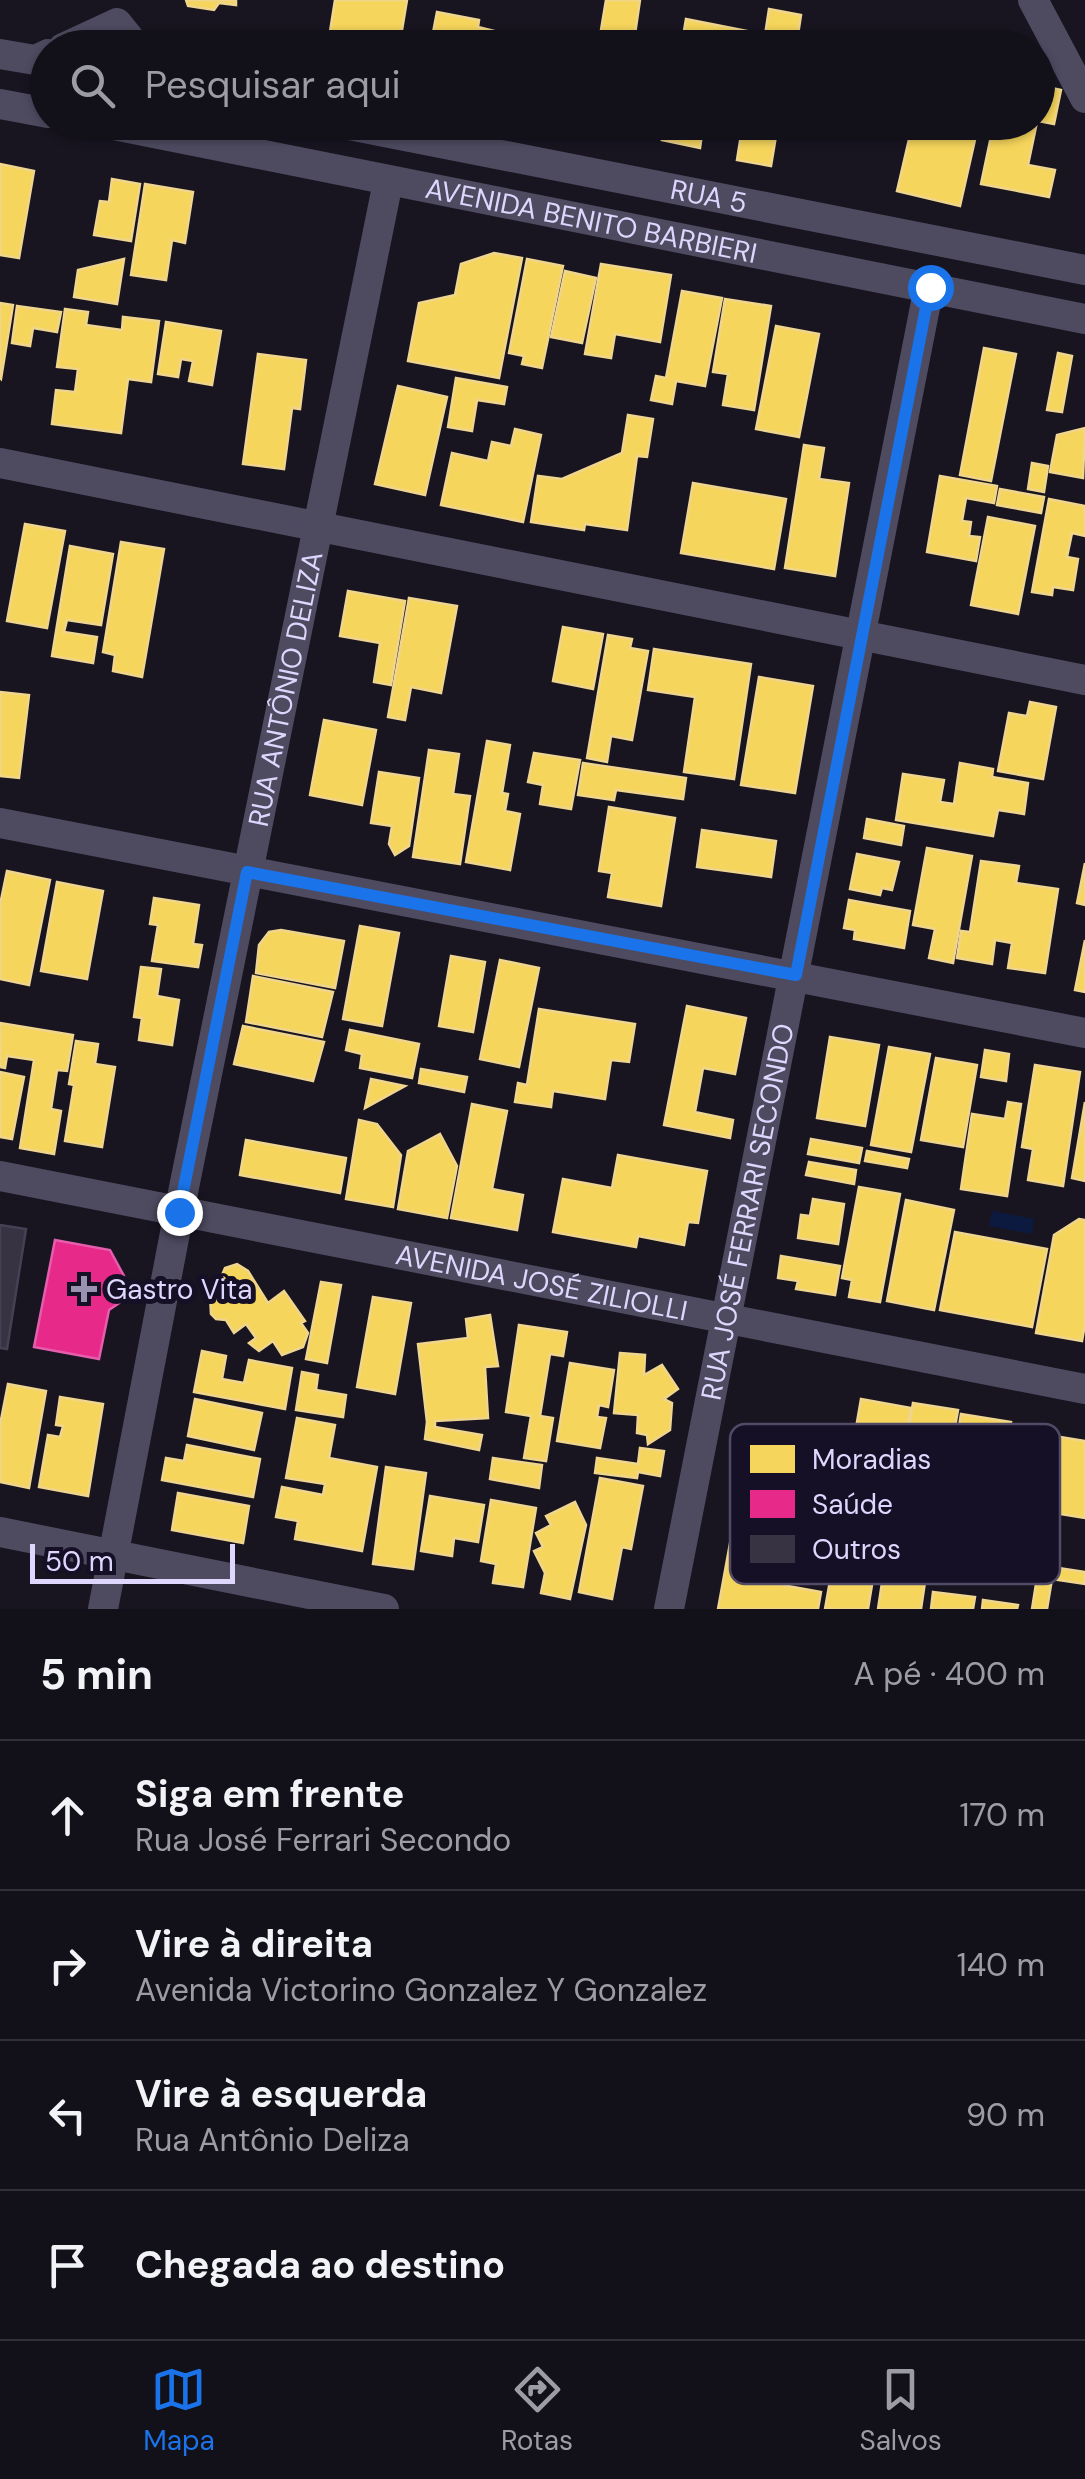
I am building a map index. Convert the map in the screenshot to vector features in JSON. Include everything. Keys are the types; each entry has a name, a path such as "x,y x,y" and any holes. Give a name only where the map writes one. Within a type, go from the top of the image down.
{"street":[{"path":"1032,0 1048,30"},
{"path":"1055,43 1085,98"},
{"path":"0,54 30,59"},
{"path":"0,104 30,110"},
{"name":"AVENIDA BENITO BARBIERI","path":"187,140 1085,320"},
{"name":"RUA 5","path":"425,140 1085,270"},
{"name":"RUA ANTÔNIO DELIZA","path":"104,1609 179,1212 388,182"},
{"name":"RUA JOSÉ FERRARI SECONDO","path":"669,1609 930,287"},
{"path":"0,462 1085,680"},
{"path":"0,822 1085,1033"},
{"name":"AVENIDA JOSÉ ZILIOLLI","path":"0,1176 1085,1389"},
{"path":"0,1532 384,1609"}],"water":[{"path":"992,1211 1034,1219 1032,1234 989,1226"}],"building: Moradias":[{"path":"186,0 236,0 236,5 219,3 214,10 188,6"},
{"path":"335,0 407,0 402,30 330,30"},
{"path":"606,0 640,0 636,30 601,30"},
{"path":"769,9 801,15 799,30 766,30"},
{"path":"437,12 479,20 478,27 490,30 434,30"},
{"path":"686,19 742,30 684,30"},
{"path":"1055,89 1061,90 1055,119"},
{"path":"662,140 701,140 700,148"},
{"path":"740,140 775,140 771,166 737,160"},
{"path":"909,140 975,140 960,206 897,191"},
{"path":"990,140 1033,140 1028,165 1055,170 1049,197 981,184"},
{"path":"0,164 34,171 19,258 0,255"},
{"path":"112,179 140,184 131,241 94,235 100,201 109,202"},
{"path":"145,184 193,192 185,243 172,240 166,280 131,275"},
{"path":"494,253 522,258 499,378 408,361 419,303 455,295 461,264"},
{"path":"124,259 117,304 74,297 78,270"},
{"path":"527,259 563,266 542,368 522,364 524,356 509,353"},
{"path":"601,264 671,275 660,342 615,334 611,358 585,354"},
{"path":"565,271 596,278 582,343 551,337"},
{"path":"682,291 722,298 705,386 676,381 672,404 651,400 656,376 666,378"},
{"path":"725,299 771,306 754,410 723,405 728,374 713,372"},
{"path":"0,303 13,305 1,379 0,378"},
{"path":"17,306 61,312 57,332 33,328 30,346 12,343"},
{"path":"65,309 88,312 86,325 122,330 123,317 159,321 151,382 128,379 121,433 52,424 56,390 75,392 78,369 57,367"},
{"path":"166,322 221,331 212,385 189,381 193,361 181,359 178,377 158,374"},
{"path":"776,326 819,334 799,437 756,429"},
{"path":"984,348 1016,354 991,481 960,475"},
{"path":"1058,353 1072,356 1062,412 1047,410"},
{"path":"258,354 306,360 300,409 292,408 284,469 243,464"},
{"path":"456,378 507,387 504,404 477,400 472,431 448,427"},
{"path":"398,386 447,397 425,495 375,484"},
{"path":"628,415 653,419 647,457 637,456 627,530 585,524 584,530 531,522 538,476 562,479 622,453"},
{"path":"1085,428 1083,478 1050,472 1057,435"},
{"path":"515,429 541,435 523,522 441,505 452,453 488,461 492,442 511,446"},
{"path":"804,445 824,448 819,479 849,483 835,576 785,568"},
{"path":"1032,463 1048,466 1044,492 1028,489"},
{"path":"940,476 997,486 994,503 966,498 962,521 971,522 969,536 980,537 976,561 927,552"},
{"path":"693,483 786,499 774,569 681,553"},
{"path":"1000,489 1044,497 1041,513 997,505"},
{"path":"1049,499 1085,506 1085,536 1072,533 1067,557 1078,559 1073,590 1053,587 1052,595 1032,592"},
{"path":"988,517 1035,526 1018,614 971,605"},
{"path":"25,524 65,531 47,628 7,621"},
{"path":"121,542 164,549 142,677 113,671 115,655 103,652"},
{"path":"70,546 113,554 101,625 67,620 64,632 97,637 93,663 52,656"},
{"path":"348,591 405,601 391,685 374,682 380,643 340,636"},
{"path":"409,598 457,606 441,693 411,687 405,720 388,717"},
{"path":"563,627 603,634 593,689 553,681"},
{"path":"608,635 632,639 630,648 648,651 632,740 611,736 607,762 587,758"},
{"path":"654,649 751,664 734,779 684,772 695,697 648,690"},
{"path":"759,677 813,686 795,793 741,785"},
{"path":"0,692 29,695 19,778 0,776"},
{"path":"1030,702 1056,707 1043,779 998,771 1009,713 1027,716"},
{"path":"324,720 376,730 362,805 310,795"},
{"path":"487,741 510,745 502,793 508,794 505,811 520,814 510,870 466,862"},
{"path":"429,750 459,754 453,794 470,796 460,864 413,857"},
{"path":"534,753 580,760 571,809 540,804 543,785 528,782"},
{"path":"583,763 686,778 683,799 616,790 614,800 578,795"},
{"path":"960,763 993,769 992,777 1028,783 1024,814 998,810 993,836 896,820 903,774 944,780 940,802 954,804"},
{"path":"379,772 419,778 409,846 395,855 389,844 392,826 371,823"},
{"path":"609,807 675,818 661,906 608,897 612,873 599,871"},
{"path":"867,819 904,826 901,845 864,838"},
{"path":"702,830 776,841 771,877 697,867"},
{"path":"927,848 972,856 953,963 929,958 935,929 913,925"},
{"path":"857,854 899,862 892,890 882,888 880,895 850,889"},
{"path":"981,861 1019,866 1016,883 1058,889 1045,973 1008,968 1012,943 995,940 992,964 957,958 961,931 970,932"},
{"path":"1085,863 1085,905 1077,903"},
{"path":"7,871 50,880 29,985 0,979 0,905"},
{"path":"57,882 103,891 87,979 41,971"},
{"path":"154,898 199,905 193,944 202,945 198,967 152,961 158,925 150,924"},
{"path":"849,900 910,911 904,948 854,939 855,930 844,928"},
{"path":"360,926 399,933 382,1026 343,1019"},
{"path":"281,930 344,941 335,988 256,973 259,945 269,932"},
{"path":"1085,940 1085,992 1075,990"},
{"path":"451,956 485,962 473,1032 439,1026"},
{"path":"500,960 539,968 519,1067 480,1059"},
{"path":"141,967 161,969 157,996 179,1000 172,1045 139,1040 142,1018 134,1017"},
{"path":"253,976 333,992 322,1037 246,1022"},
{"path":"687,1006 746,1018 735,1074 703,1068 695,1112 733,1120 730,1138 664,1125"},
{"path":"539,1009 635,1024 629,1062 611,1060 605,1099 553,1091 551,1107 515,1102 518,1083 527,1085"},
{"path":"0,1023 73,1035 67,1071 57,1070 51,1109 61,1111 54,1154 20,1148 34,1060 7,1056 5,1068 0,1067"},
{"path":"243,1026 324,1042 313,1081 234,1064"},
{"path":"350,1030 419,1044 412,1078 360,1068 362,1054 346,1050"},
{"path":"830,1037 879,1045 865,1126 817,1118"},
{"path":"76,1041 98,1044 95,1064 115,1067 102,1147 65,1141"},
{"path":"889,1047 930,1054 911,1152 871,1145"},
{"path":"985,1050 1009,1054 1006,1081 981,1077"},
{"path":"936,1058 977,1065 963,1147 921,1140"},
{"path":"1035,1065 1080,1072 1063,1186 1028,1180 1033,1149 1022,1147"},
{"path":"421,1069 467,1077 464,1092 419,1083"},
{"path":"0,1072 24,1077 12,1139 0,1137"},
{"path":"371,1079 405,1086 365,1108"},
{"path":"1008,1102 1021,1104 1007,1196 961,1189 972,1114 1005,1119"},
{"path":"1085,1102 1085,1181 1072,1178"},
{"path":"472,1104 507,1111 492,1189 523,1195 517,1230 451,1218"},
{"path":"359,1120 377,1124 401,1155 393,1207 346,1199"},
{"path":"440,1134 457,1166 447,1218 398,1209 408,1151"},
{"path":"811,1139 862,1148 859,1163 808,1154"},
{"path":"246,1140 346,1158 340,1193 240,1175"},
{"path":"867,1151 909,1159 907,1168 865,1161"},
{"path":"618,1155 707,1171 698,1223 688,1222 684,1245 638,1236 636,1247 553,1232 563,1179 612,1188"},
{"path":"809,1162 856,1170 854,1184 806,1175"},
{"path":"859,1187 900,1194 880,1302 849,1297 852,1280 842,1278"},
{"path":"813,1199 844,1204 838,1244 798,1238 801,1215 810,1216"},
{"path":"906,1200 954,1210 934,1310 887,1301"},
{"path":"1079,1219 1085,1220 1082,1341 1036,1333 1054,1235"},
{"path":"955,1232 1047,1249 1032,1327 940,1310"},
{"path":"781,1256 840,1266 835,1295 796,1289 798,1281 778,1278"},
{"path":"237,1264 248,1271 268,1303 284,1291 305,1321 301,1323 308,1333 303,1347 282,1355 273,1341 259,1351 249,1343 256,1338 246,1324 234,1333 226,1320 211,1314 210,1294 224,1284 225,1268"},
{"path":"321,1282 341,1285 327,1363 306,1359"},
{"path":"373,1297 411,1303 395,1394 357,1387"},
{"path":"490,1315 498,1366 485,1367 488,1418 435,1421 435,1427 482,1435 479,1450 425,1439 427,1422 418,1344 468,1338 466,1319"},
{"path":"519,1325 567,1332 563,1356 550,1354 540,1416 553,1418 546,1461 524,1458 531,1416 506,1412"},
{"path":"202,1351 226,1356 222,1379 244,1383 249,1360 292,1368 285,1409 194,1392"},
{"path":"620,1353 645,1355 644,1375 662,1365 678,1389 664,1399 672,1403 670,1430 648,1444 647,1435 637,1433 638,1415 614,1413"},
{"path":"570,1363 614,1370 608,1407 599,1405 597,1417 606,1418 600,1448 557,1441"},
{"path":"302,1372 318,1375 316,1390 346,1395 343,1417 296,1410"},
{"path":"8,1384 46,1391 29,1488 0,1482 0,1425"},
{"path":"60,1397 103,1404 88,1496 39,1487 48,1435 60,1437 63,1426 56,1425"},
{"path":"195,1399 262,1413 254,1450 188,1436"},
{"path":"861,1399 911,1408 908,1424 857,1424"},
{"path":"913,1403 958,1410 956,1424 909,1424"},
{"path":"961,1414 1011,1422 1011,1424 959,1424"},
{"path":"297,1418 335,1425 329,1458 377,1467 362,1551 295,1539 298,1521 276,1517 282,1487 323,1495 325,1484 286,1478"},
{"path":"1060,1437 1085,1441 1085,1518 1060,1514"},
{"path":"187,1445 260,1459 253,1497 162,1480 166,1458 184,1461"},
{"path":"640,1448 664,1451 660,1476 638,1472 637,1478 595,1473 597,1458 638,1464"},
{"path":"493,1458 542,1465 539,1488 490,1479"},
{"path":"386,1467 426,1473 413,1569 373,1564"},
{"path":"600,1478 643,1486 631,1549 622,1547 612,1599 579,1592"},
{"path":"178,1493 249,1506 243,1543 172,1530"},
{"path":"430,1496 484,1505 478,1542 454,1538 452,1556 421,1551"},
{"path":"491,1500 536,1508 523,1587 493,1583 496,1564 481,1561"},
{"path":"575,1502 586,1525 570,1599 541,1593 545,1573 534,1551 543,1547 536,1533 551,1525 546,1516"},
{"path":"730,1543 730,1584 777,1584 821,1592 818,1609 718,1609"},
{"path":"1060,1568 1085,1572 1085,1584 1060,1580"},
{"path":"829,1584 872,1584 868,1609 825,1609"},
{"path":"882,1584 925,1584 921,1609 878,1609"},
{"path":"1036,1584 1051,1584 1047,1609 1032,1609"},
{"path":"933,1592 975,1597 973,1609 931,1609"},
{"path":"983,1600 1018,1605 1017,1609 982,1609"}],"building: Saúde":[{"name":"Gastro Vita","path":"55,1240 110,1250 124,1276 122,1301 109,1310 99,1359 34,1347"}],"building: Outros":[{"path":"0,1225 26,1229 7,1349 0,1348"}],"place":[{"name":"Gastro Vita","path":"84,1289"}],"route":[{"path":"179,1212 247,872 796,975 930,287"}]}
